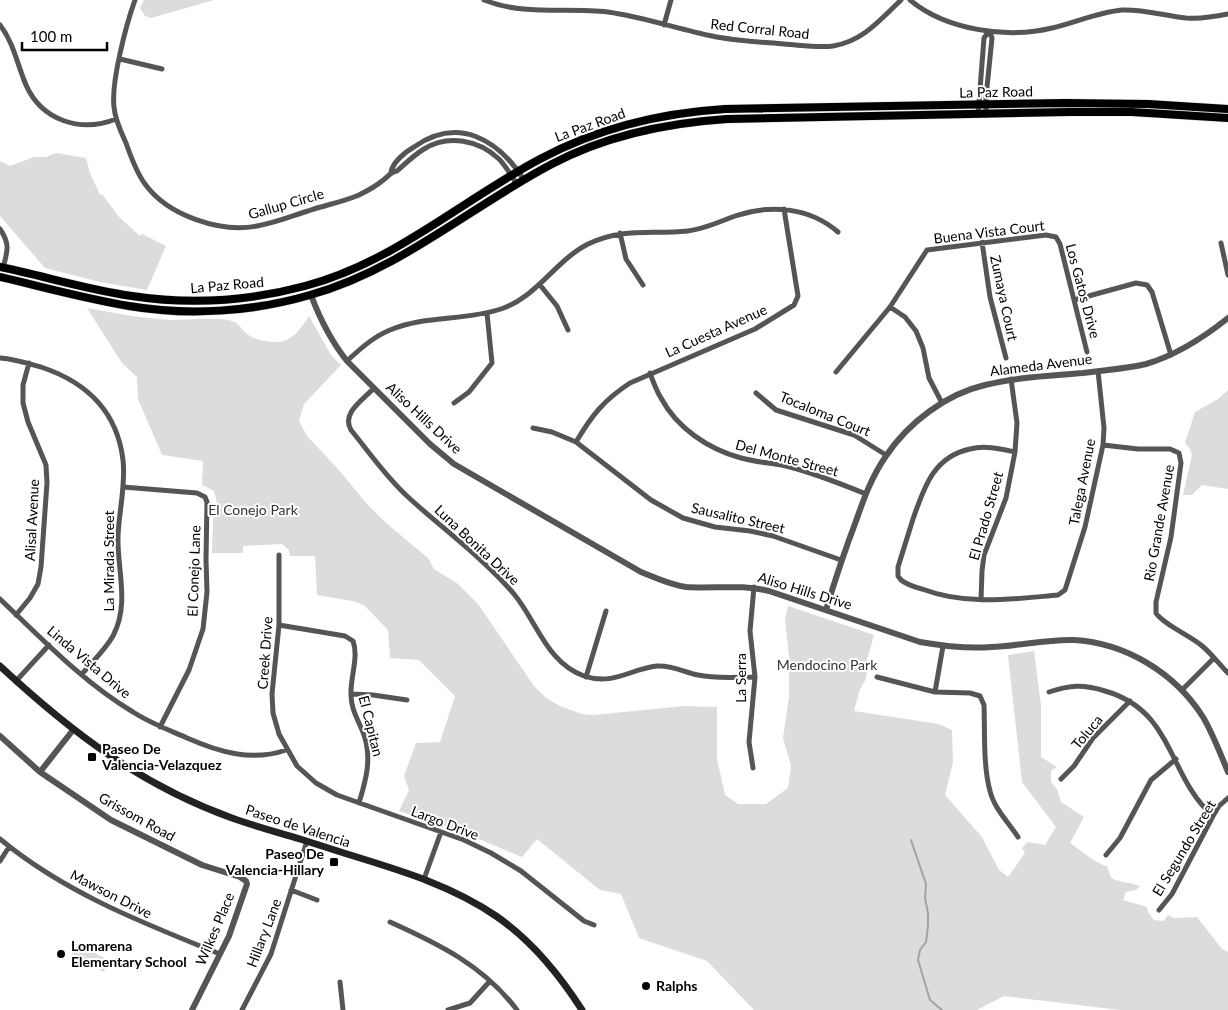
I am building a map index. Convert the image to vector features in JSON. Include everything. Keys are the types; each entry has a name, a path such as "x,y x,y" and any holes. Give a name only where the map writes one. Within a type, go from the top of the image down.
{"main road":[{"name":"La Paz Road","path":"2,267 116,294 170,300 232,299 307,286 356,268 398,247 540,158 586,138 633,122 677,113 725,109 1106,103 1228,109"},
{"name":"La Paz Road","path":"0,277 111,303 172,310 218,310 267,305 311,295 352,280 401,256 552,164 593,146 636,132 678,123 727,119 1097,112 1228,118"},
{"name":"Paseo de Valencia","path":"0,666 73,730 116,761 164,788 231,818 424,879 459,894 478,905 513,929 548,964 568,988 582,1010"}],"street":[{"name":"Gallup Circle","path":"135,0 130,13 114,84 116,119 136,170 157,197 170,207 222,227 241,228 259,226 356,196 382,181 391,172 397,171 426,148 450,140 464,140 477,144 488,151 500,160 517,184"},
{"name":"Red Corral Road","path":"484,0 516,9 594,10 728,39 822,47 833,46 860,37 901,0"},
{"path":"664,25 671,0"},
{"path":"910,0 947,22 989,30 1019,33 1035,32 1120,10 1135,10 1186,18 1207,18 1228,14"},
{"path":"0,25 10,39 31,94 37,104 46,112 58,119 83,126 104,124 116,119"},
{"path":"982,115 992,38 989,30"},
{"path":"120,59 162,69"},
{"name":"Gallup Circle","path":"391,172 392,166 411,148 422,141 436,136 462,133 487,141 505,154 524,180"},
{"path":"347,361 376,338 402,326 487,313 514,304 529,295 572,254 603,238 620,233 690,231 737,215 755,211 784,209 802,213 826,222 838,232"},
{"name":"La Cuesta Avenue","path":"576,442 590,419 614,393 650,373 755,329 794,305 798,296 784,209"},
{"path":"0,229 7,241 8,248 2,267"},
{"path":"620,233 626,259 643,285"},
{"name":"Buena Vista Court","path":"836,372 890,307 927,250 1046,235 1056,237"},
{"name":"Los Gatos Drive","path":"1056,237 1060,244 1087,352"},
{"name":"Zumaya Court","path":"982,242 990,297 1006,358"},
{"path":"1221,243 1228,275"},
{"path":"1074,300 1136,283 1147,285 1152,292 1171,355"},
{"path":"540,285 557,306 568,330"},
{"name":"Aliso Hills Drive","path":"307,286 325,328 347,361 430,444 454,464 641,572 661,581 684,586 754,587 920,642 943,646 991,647 1074,640 1098,643 1120,650 1143,660 1165,674 1182,690 1203,717 1228,772"},
{"path":"890,307 905,317 916,331 929,378 942,403"},
{"path":"454,403 469,392 492,363 487,313"},
{"name":"Alameda Avenue","path":"826,610 841,560 874,475 886,455 910,427 942,403 961,393 983,385 1011,379 1124,369 1147,363 1171,355 1203,337 1228,318"},
{"name":"La Mirada Street","path":"0,358 29,363 60,373 77,382 91,393 102,406 113,423 121,444 124,462 118,539 122,607 119,624 112,638 82,674"},
{"name":"Alisal Avenue","path":"16,615 30,598 38,584 42,567 47,483 46,465 28,422 23,403 24,385 29,363"},
{"name":"Talega Avenue","path":"981,600 1058,595 1066,587 1086,528 1103,445 1104,428 1098,371"},
{"name":"Del Monte Street","path":"650,373 661,398 678,421 698,439 719,451 741,458 785,466 819,475 866,494"},
{"name":"El Prado Street","path":"981,600 984,555 1006,498 1015,452 1017,423 1011,379"},
{"name":"Luna Bonita Drive","path":"374,388 349,413 347,421 351,430 406,496 473,553 514,595 531,618 550,651 572,672 604,680 620,678 644,669 659,666 713,677 755,677"},
{"name":"Tocaloma Court","path":"756,393 776,410 854,435 886,455"},
{"name":"Sausalito Street","path":"533,428 552,432 576,442 651,500 683,518 715,527 773,536 841,560"},
{"name":"Rio Grande Avenue","path":"1103,445 1138,449 1170,449 1178,453 1181,458 1171,537 1156,602 1156,613 1162,620 1184,632 1214,658"},
{"path":"981,600 957,599 935,594 905,583 898,576 898,567 922,492 928,479 940,464 970,448 988,447 1015,452"},
{"name":"El Conejo Lane","path":"123,487 197,493 205,497 208,506 207,592 203,629 190,670 160,727"},
{"name":"Creek Drive","path":"279,555 279,625 272,694 273,713 278,734 286,750"},
{"name":"La Serra","path":"754,587 750,631 755,677 749,742 754,768"},
{"name":"Linda Vista Drive","path":"0,599 49,645 112,699 160,727 225,752 245,756 264,755 286,750"},
{"path":"586,676 606,612"},
{"name":"El Capitan","path":"279,625 345,636 353,641 355,646 351,694 352,707 364,734 368,750 369,767 359,803"},
{"path":"16,681 49,645"},
{"path":"935,692 943,646"},
{"path":"1182,690 1214,658 1228,673"},
{"path":"877,677 935,692 975,693 980,696 983,700 990,792 997,807 1018,837"},
{"path":"1049,692 1067,686 1083,686 1115,693 1130,701 1156,723 1194,796 1213,816"},
{"path":"351,694 407,700"},
{"name":"Toluca","path":"1061,779 1074,766 1093,738 1130,701"},
{"path":"40,772 73,730"},
{"name":"Grissom Road","path":"0,736 40,772 111,820 202,865 244,878 247,884"},
{"name":"Largo Drive","path":"286,750 297,766 316,783 337,795 464,840 491,853 521,871 584,921 594,925"},
{"path":"1106,855 1120,838 1151,780 1176,759"},
{"name":"El Segundo Street","path":"1159,910 1172,894 1219,806 1228,798"},
{"path":"424,879 441,832"},
{"name":"Mawson Drive","path":"0,839 65,884 111,909 160,931 220,954"},
{"name":"Hillary Lane","path":"242,1010 271,954 307,841"},
{"path":"0,861 9,847"},
{"name":"Wilkes Place","path":"192,1010 229,936 247,884"},
{"name":"Hillary Lane","path":"291,890 317,900"},
{"path":"390,922 441,946 472,965 517,1010"},
{"path":"448,1010 470,1003 490,981"},
{"path":"340,982 343,1010"}],"green space":[{"path":"144,0 214,0 151,18 145,16 140,8"},
{"path":"56,153 86,158 90,173 100,195 102,194 119,217 140,236 142,234 166,246 147,290 100,282 45,268 0,216 0,161 10,166 34,157 46,157"},
{"path":"87,308 170,320 230,320 252,337 263,341 275,342 281,342 291,337 299,330 309,316 331,355 341,365 304,404 299,421 307,436 386,523 428,558 434,569 458,584 478,604 534,686 546,698 560,706 582,714 594,715 684,706 717,707 717,759 725,795 738,804 766,804 788,788 791,766 783,738 789,696 789,656 785,619 788,606 874,635 866,663 871,668 867,672 866,679 860,689 854,711 939,724 952,730 953,762 945,795 982,837 999,870 1008,877 1025,853 1022,848 1027,842 1045,845 1056,827 1022,782 1008,655 1034,651 1041,705 1041,757 1057,767 1051,771 1051,782 1057,789 1061,802 1084,817 1070,843 1094,860 1107,866 1111,878 1140,886 1136,890 1126,892 1123,900 1147,907 1154,920 1164,921 1168,915 1174,918 1197,917 1222,949 1228,952 1228,1010 1120,1010 1004,996 977,1010 754,1010 707,961 639,938 621,894 600,890 537,839 522,857 462,832 399,811 409,790 404,776 416,743 440,742 455,696 419,660 390,658 388,630 364,605 317,595 315,556 290,556 289,550 282,544 243,546 243,553 212,553 213,520 217,503 214,491 202,485 203,461 162,455 138,399 137,377 122,363"},
{"path":"1228,390 1228,489 1202,485 1192,495 1183,495 1192,455 1185,443 1195,412 1218,399"},
{"path":"76,943 108,960 104,972 72,955"}],"waterway":[{"path":"911,840 926,884 925,898 928,913 926,942 920,950 918,960 930,1000 942,1010"}],"place":[{"name":"Paseo De Valencia-Velazquez","path":"92,757"},
{"name":"Paseo De Valencia-Hillary","path":"334,862"},
{"name":"Lomarena Elementary School","path":"61,954"},
{"name":"Ralphs","path":"646,986"}],"park label":[{"name":"El Conejo Park","path":"253,510"},
{"name":"Mendocino Park","path":"827,665"}]}
